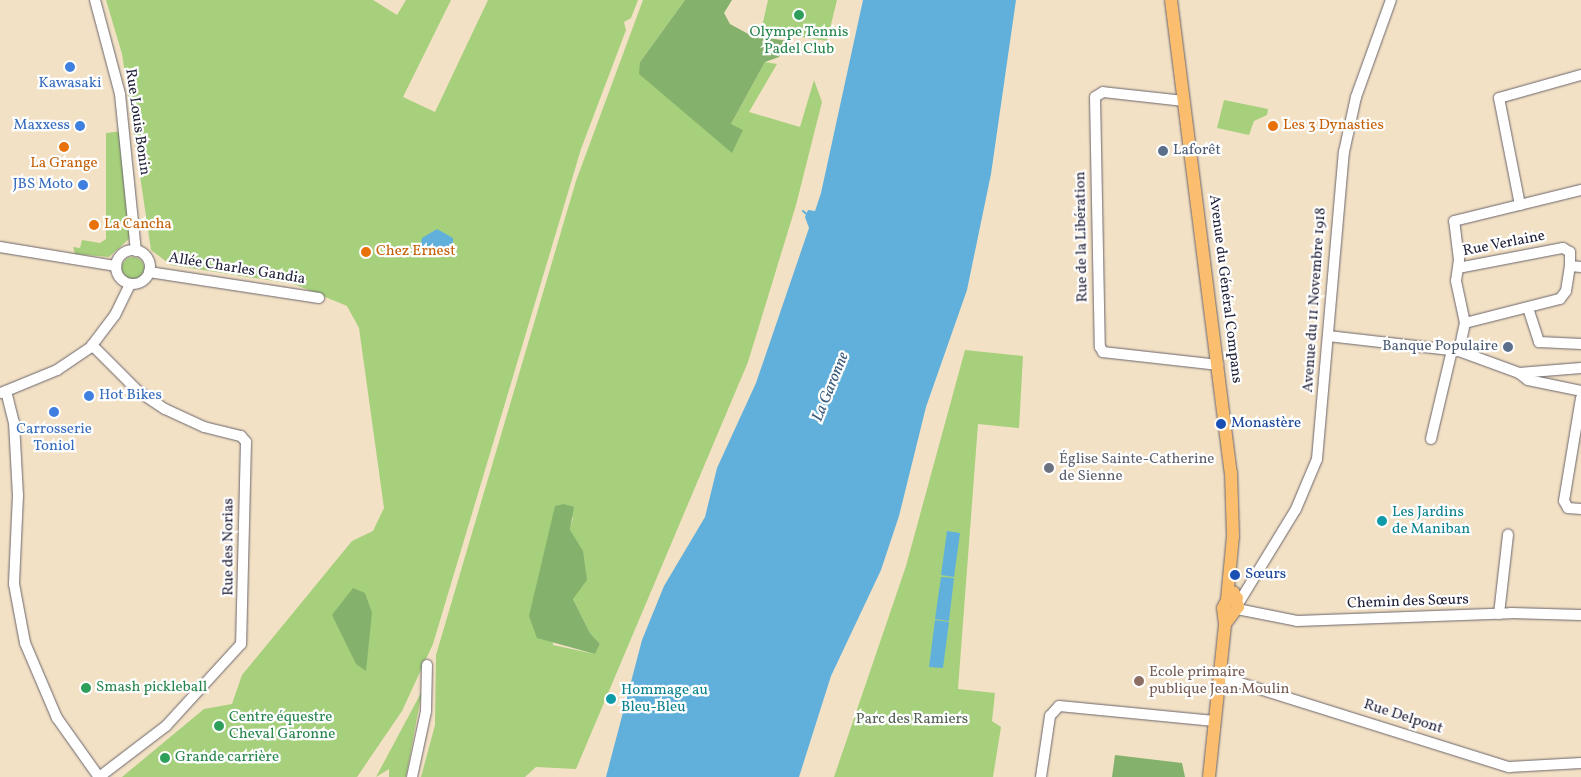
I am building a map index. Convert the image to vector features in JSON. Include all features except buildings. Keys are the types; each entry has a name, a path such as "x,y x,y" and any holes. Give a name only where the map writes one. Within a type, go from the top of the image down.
{"main road":[{"name":"Avenue du Général Compans","path":"1171,0 1233,496 1233,602 1218,676 1209,777"}],"street":[{"name":"Rue Louis Bonin","path":"95,0 120,94 136,251"},
{"name":"Avenue du 11 Novembre 1918","path":"1233,602 1309,484 1321,434 1344,152 1356,97 1391,0"},
{"path":"1520,205 1499,98 1581,75"},
{"name":"Rue de la Libération","path":"1184,101 1103,92 1095,97 1100,347 1103,352 1218,365"},
{"path":"1431,439 1465,323 1454,221 1581,190"},
{"path":"0,248 116,266"},
{"name":"Rue Verlaine","path":"1458,268 1563,248 1570,252 1570,266"},
{"path":"136,251 148,259 149,272 142,282 130,284 120,278 116,266 122,255 136,251"},
{"path":"1465,323 1563,298 1570,266 1581,267"},
{"name":"Allée Charles Gandia","path":"149,272 319,298"},
{"path":"99,777 53,710 25,643 14,584 18,488 14,422 3,392 56,370 92,345 115,315 130,284"},
{"path":"1528,308 1539,342 1581,344"},
{"path":"1328,336 1456,350 1538,382 1581,391"},
{"name":"Rue des Norias","path":"92,345 126,380 165,409 204,427 242,436 246,442 241,644 166,726 99,777"},
{"path":"1519,373 1543,368 1581,368"},
{"path":"1538,382 1543,368"},
{"path":"1581,398 1578,441 1564,501 1568,508 1581,509"},
{"path":"1499,614 1508,535"},
{"name":"Chemin des Sœurs","path":"1233,602 1297,621 1499,614 1581,615"},
{"path":"412,777 426,711 427,665"},
{"name":"Rue Delpont","path":"1218,676 1510,767 1581,763"},
{"path":"1041,777 1051,713 1059,706 1214,721"}],"green space":[{"path":"106,0 373,0 397,15 406,0 451,0 403,97 435,112 488,0 638,0 631,18 624,22 626,30 581,149 433,644 402,711 357,777 122,777 204,709 232,704 242,675 352,541 373,531 384,508 359,328 347,306 294,284 171,265 151,250 122,54"},
{"path":"643,0 685,0 640,62 731,124 765,62 777,64 749,112 800,127 814,80 822,102 796,205 748,362 576,769 536,767 525,777 421,777 435,725 436,655 576,181","holes":["573,517 570,530 573,599 590,633 600,644 595,654 553,645 546,547 550,532"]},
{"path":"685,0 732,0 724,13 730,24 752,36 789,41 779,57 765,62 731,124 743,130 732,153 639,74 640,62"},
{"name":"Olympe Tennis Padel Club","path":"768,0 837,0 827,41 761,31"},
{"path":"1224,100 1268,109 1267,115 1254,121 1249,135 1217,128"},
{"path":"122,131 130,238 109,257 75,254 73,247 80,248 82,240 100,243 106,239 106,133"},
{"path":"133,257 143,264 144,268 137,278 133,279 123,272 122,268 129,258"},
{"name":"Parc des Ramiers","path":"965,350 1023,356 1019,428 978,424 958,689 995,693 992,721 1001,727 993,777 834,777 906,566"},
{"path":"564,504 574,507 570,530 583,551 587,580 573,599 590,633 600,644 595,654 537,638 529,616 555,506"},
{"path":"353,588 365,593 372,613 366,671 356,664 332,615"},
{"path":"422,691 406,777 389,777 389,769 376,777"},
{"path":"1115,755 1182,763 1185,777 1112,777"}],"water":[{"name":"La Garonne","path":"863,0 1016,0 991,174 967,290 926,407 899,516 881,570 831,676 799,777 606,777 642,640 664,586 705,517 717,468 756,383 809,228 805,217 808,210 815,211 821,193"},
{"path":"437,229 453,238 453,252 447,257 420,248 422,238"},
{"path":"947,531 960,533 954,577 941,575"},
{"path":"941,577 954,578 949,621 935,619"},
{"path":"935,620 949,622 943,668 929,667"}],"waterway":[{"path":"803,211 809,216"}],"place":[{"name":"Olympe Tennis Padel Club","path":"799,15"},
{"name":"Kawasaki","path":"70,67"},
{"name":"Maxxess","path":"80,126"},
{"name":"Les 3 Dynasties","path":"1273,126"},
{"name":"La Grange","path":"64,147"},
{"name":"Laforêt","path":"1163,151"},
{"name":"JBS Moto","path":"83,185"},
{"name":"La Cancha","path":"94,225"},
{"name":"Chez Ernest","path":"366,252"},
{"name":"Banque Populaire","path":"1508,347"},
{"name":"Hot Bikes","path":"89,396"},
{"name":"Carrosserie Toniol","path":"54,412"},
{"name":"Monastère","path":"1221,424"},
{"name":"Église Sainte-Catherine de Sienne","path":"1049,468"},
{"name":"Les Jardins de Maniban","path":"1382,521"},
{"name":"Sœurs","path":"1235,575"},
{"name":"Ecole primaire publique Jean Moulin","path":"1139,681"},
{"name":"Smash pickleball","path":"86,688"},
{"name":"Hommage au Bleu-Bleu","path":"611,699"},
{"name":"Centre équestre Cheval Garonne","path":"219,726"},
{"name":"Grande carrière","path":"165,758"}]}
